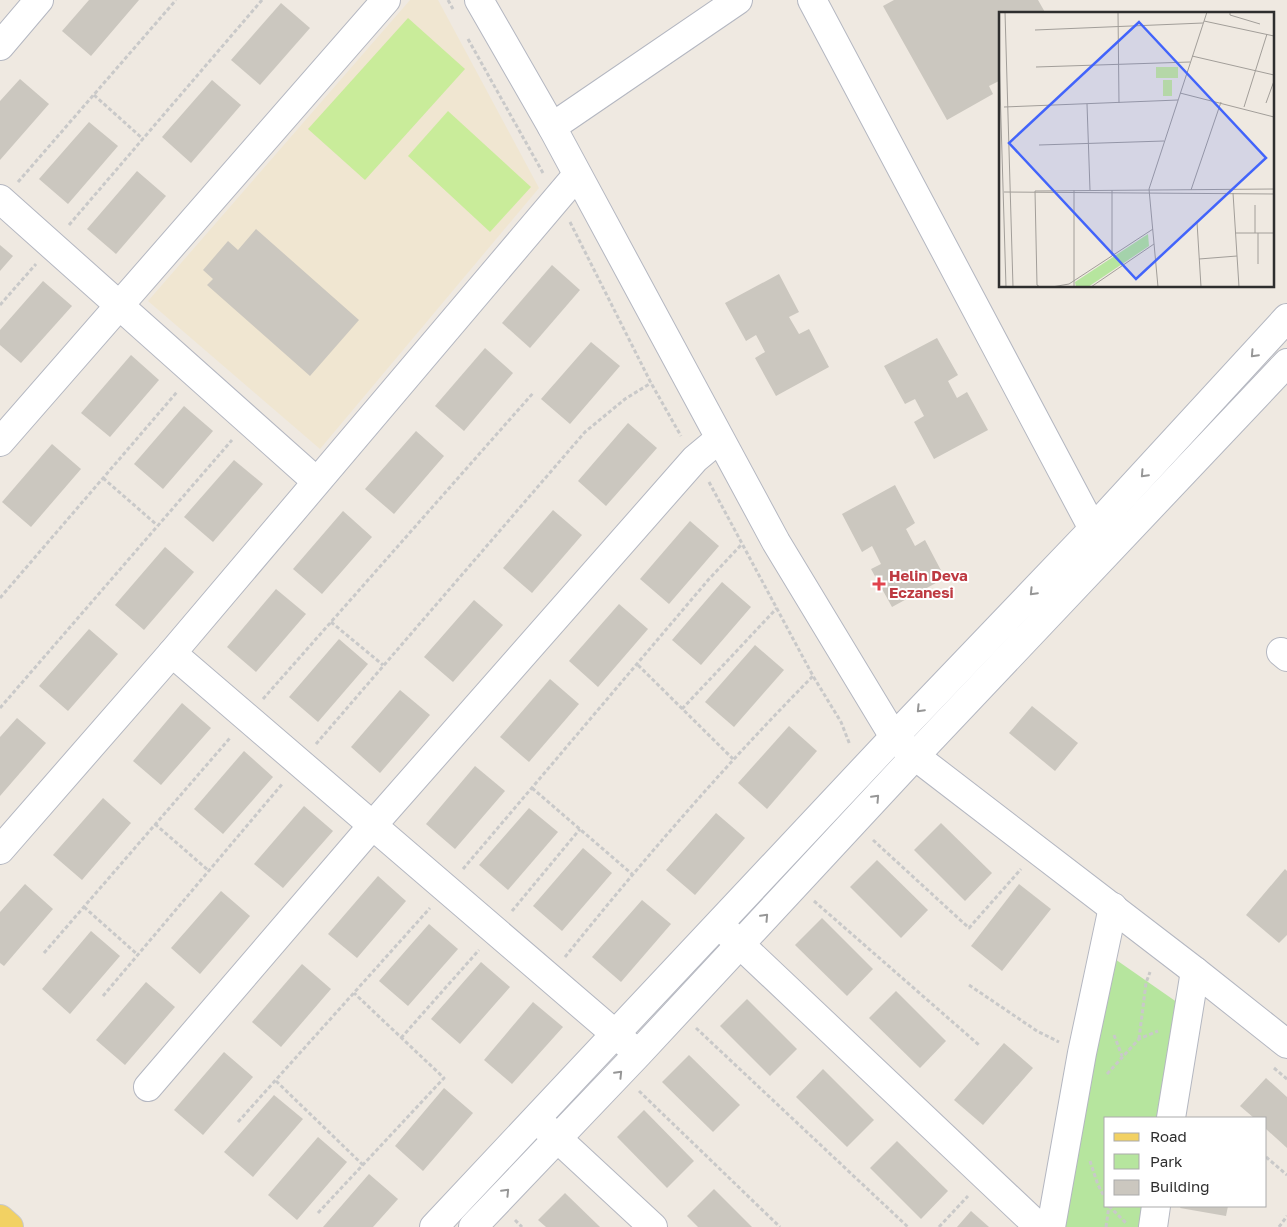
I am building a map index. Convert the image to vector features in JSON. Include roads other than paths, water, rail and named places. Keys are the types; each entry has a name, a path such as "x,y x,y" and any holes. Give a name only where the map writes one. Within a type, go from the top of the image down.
{"main road":[{"path":"0,1219 9,1227"}],"street":[{"path":"0,46 39,0"},
{"path":"0,442 386,0"},
{"path":"479,0 552,127 776,542 894,737 914,756 1113,907 1287,1044"},
{"path":"552,127 738,0"},
{"path":"812,0 1094,529"},
{"path":"0,850 172,653 577,175"},
{"path":"1,200 120,304 316,481"},
{"path":"434,1227 894,737 1094,529 1287,318"},
{"path":"472,1227 638,1054 914,756 1287,363"},
{"path":"148,1087 372,826 695,459 719,439"},
{"path":"172,653 638,1054"},
{"path":"1051,1227 1082,1053 1113,907"},
{"path":"718,925 1039,1227"},
{"path":"1171,1117 1195,971"},
{"path":"536,1118 652,1227"},
{"path":"1153,1227 1156,1207"}],"place":[{"name":"Helin Deva Eczanesi","path":"879,584"}]}
